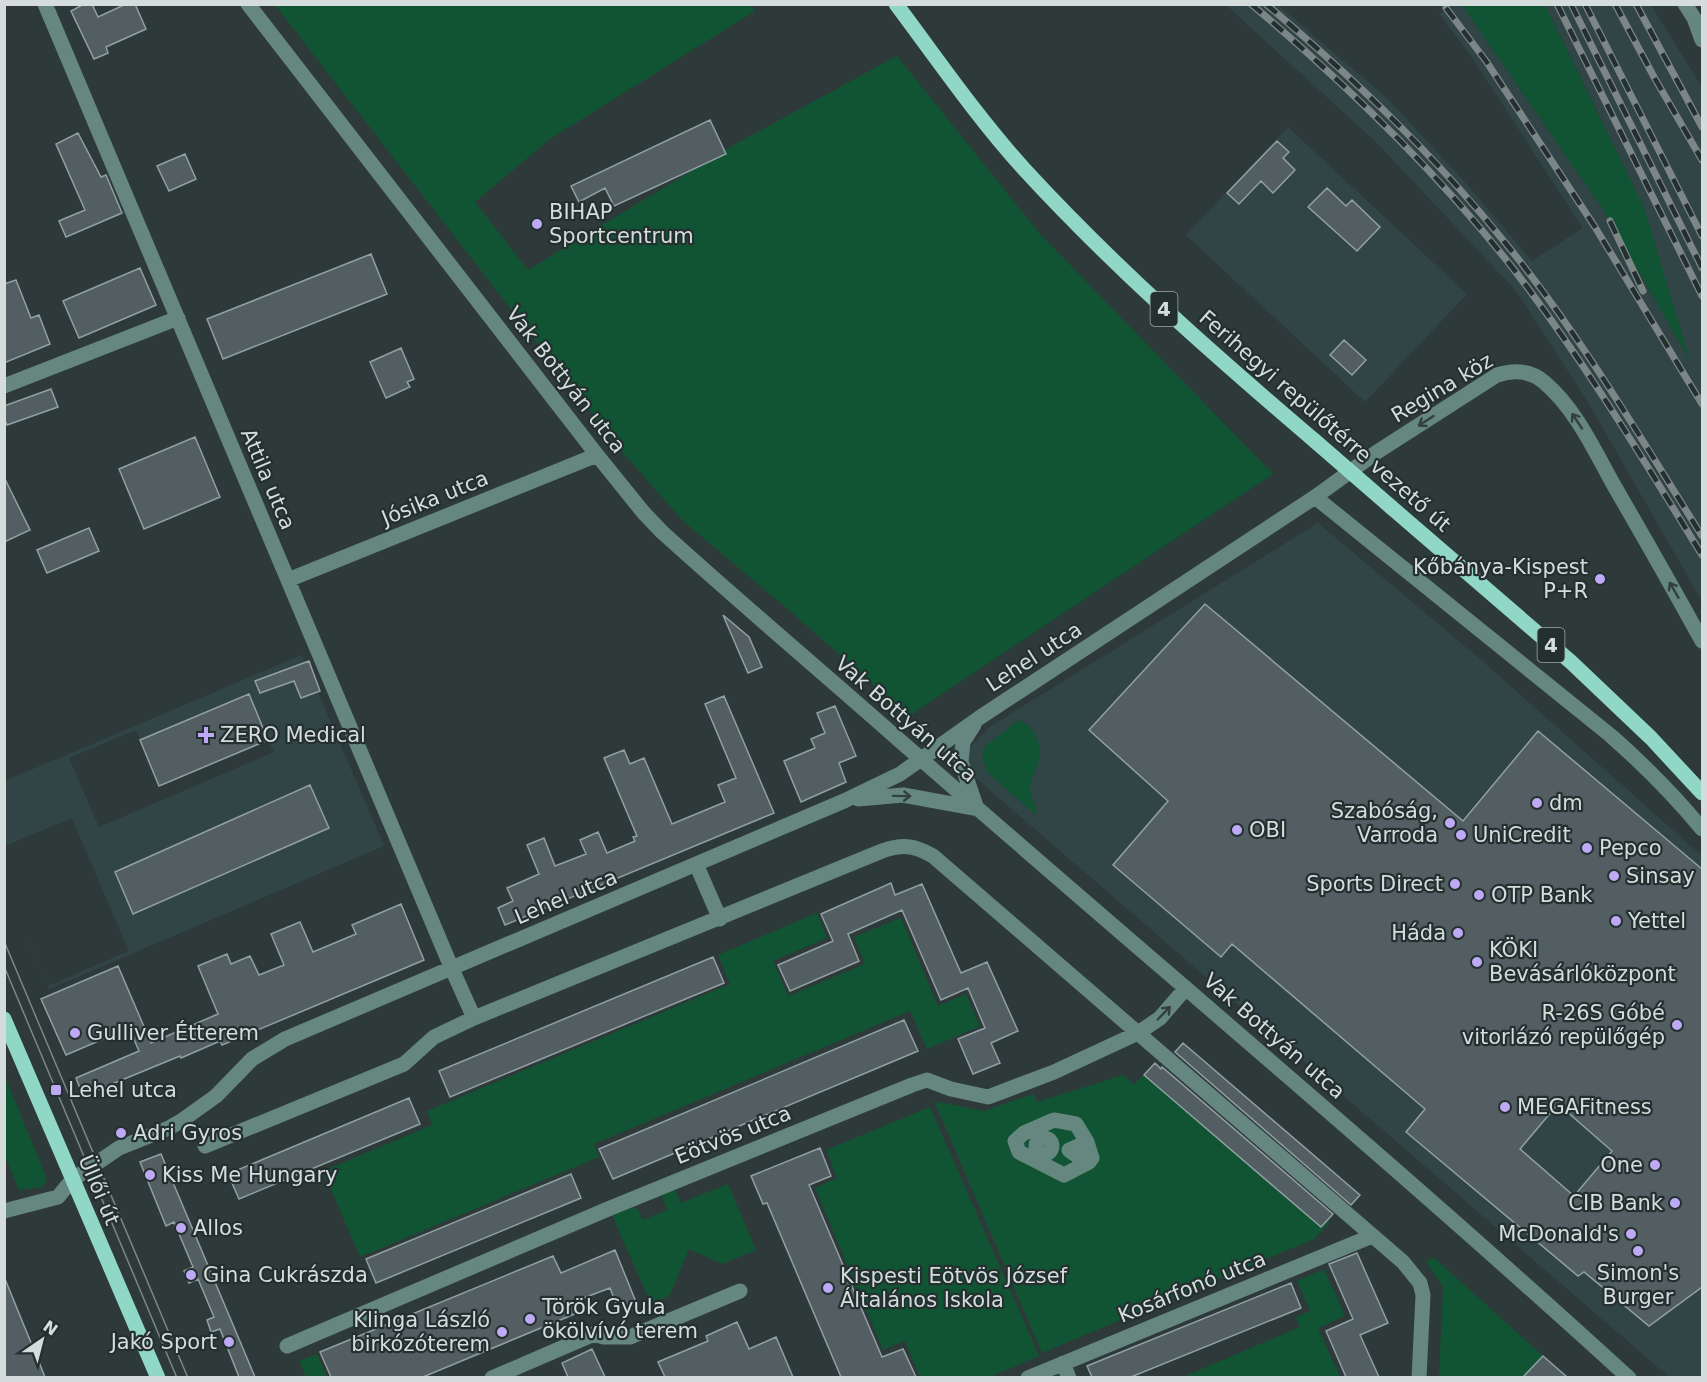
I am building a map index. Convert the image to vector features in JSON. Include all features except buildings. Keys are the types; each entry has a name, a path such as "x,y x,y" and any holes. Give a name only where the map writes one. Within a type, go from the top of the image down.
{"main road":[{"name":"Ferihegyi repülőtérre vezető út","path":"896,4 975,110 1023,167 1104,253 1213,354 1571,662 1651,738 1702,793"},
{"name":"Üllői út","path":"4,1019 158,1377"}],"street":[{"name":"Attila utca","path":"45,4 452,969"},
{"name":"Vak Bottyán utca","path":"248,4 597,455 662,532 977,809 1524,1281 1629,1377"},
{"path":"1685,4 1694,18 1702,40"},
{"path":"4,386 178,318"},
{"name":"Regina köz","path":"1377,452 1497,375 1508,371 1520,371 1533,375 1544,382 1577,419 1702,641"},
{"name":"Lehel utca","path":"4,1211 58,1197 72,1180 119,1148 181,1121 216,1096 252,1059 285,1039 844,801 900,774 979,718 1315,497 1377,452"},
{"name":"Jósika utca","path":"288,580 597,455"},
{"path":"1315,497 1617,741 1678,801 1702,829"},
{"path":"844,801 903,795 977,809 961,762 961,752 963,742 979,718"},
{"path":"205,1146 404,1064 434,1037 474,1018 882,851 898,846 911,846 933,856 1413,1273 1420,1283 1423,1295 1419,1377"},
{"path":"696,864 720,919"},
{"path":"452,969 474,1018"},
{"name":"Eötvös utca","path":"286,1346 608,1209 912,1085 927,1080 987,1098 1054,1072 1138,1034 1160,1018 1186,988"},
{"path":"1055,1172 1064,1175 1083,1164 1092,1158 1076,1124 1054,1120 1017,1137 1015,1141 1019,1152 1051,1152 1080,1157 1083,1164"},
{"path":"1051,1152 1086,1142"},
{"path":"1051,1152 1055,1172"},
{"path":"1051,1152 1055,1172"},
{"name":"Kosárfonó utca","path":"1028,1377 1372,1236"},
{"path":"492,1377 594,1334 603,1337 630,1337 740,1291"},
{"path":"1063,1363 1069,1377"}],"shaded area":[{"path":"1226,5 1278,5 1387,98 1464,181 1532,261 1583,228 1469,53 1439,14 1451,5 1462,5 1602,208 1688,358 1603,122 1545,5 1651,5 1702,87 1702,601 1589,404 1517,292 1377,143"},
{"path":"1288,127 1467,294 1365,402 1186,235"},
{"name":"KÖKI Bevásárlóközpont","path":"1318,523 1480,659 1702,856 1702,1377 1669,1377 956,761 991,726"},
{"path":"302,655 384,846 49,989 4,883 48,986 129,951 72,818 5,846 5,781","holes":["136,730 160,786 268,740 274,752 99,827 69,758"]}],"green space":[{"path":"275,5 750,5 755,11 550,139 475,202 528,270 739,142 897,56 1040,234 1273,474 909,716 683,521 617,446"},
{"path":"1462,5 1545,5 1645,210 1690,361 1602,208"},
{"path":"1019,720 1034,732 1040,748 1039,760 1030,788 1037,812 1035,814 987,772 982,756 986,745"},
{"path":"817,913 827,938 773,961 788,996 865,964 854,937 901,918 938,1006 966,994 980,1026 927,1049 910,1011 594,1144 599,1157 360,1257 323,1171 432,1125 427,1111 730,984 718,955"},
{"path":"1150,1067 1330,1222 1314,1239 1042,1353 934,1101 984,1111 1033,1094 1037,1102 1123,1075 1134,1085"},
{"path":"5,1077 47,1179 43,1187 19,1190 5,1156"},
{"path":"930,1107 1039,1356 990,1377 920,1377 905,1341 883,1350 815,1188 837,1178 826,1150"},
{"path":"728,1184 756,1250 722,1264 689,1249 669,1297 650,1302 612,1215 632,1207 638,1209 643,1220 667,1210 662,1196 664,1193 672,1190 676,1192 681,1203"},
{"path":"1433,1257 1543,1356 1523,1377 1439,1377 1443,1287 1426,1262"},
{"path":"1324,1269 1345,1316 1318,1328 1340,1377 1183,1377 1300,1327 1296,1317 1310,1311 1297,1281"},
{"path":"317,1354 327,1377 306,1377 299,1361"}],"tram line":[{"path":"4,941 188,1378"},
{"path":"4,966 177,1378"}],"railway":[{"path":"1251,4 1322,66 1390,131 1423,164 1485,234 1515,271 1589,375 1702,555"},
{"path":"1266,4 1362,89 1452,180 1480,212 1534,280 1585,351 1702,536"},
{"path":"1557,4 1702,296"},
{"path":"1571,4 1702,268"},
{"path":"1585,4 1702,236"},
{"path":"1615,4 1702,160"},
{"path":"1636,4 1702,127"},
{"path":"1446,8 1486,61 1595,227 1702,404"},
{"path":"1610,221 1643,291"}],"place":[{"name":"BIHAP Sportcentrum","path":"537,224"},
{"name":"Kőbánya-Kispest P+R","path":"1600,579"},
{"name":"ZERO Medical","path":"206,735"},
{"name":"dm","path":"1537,803"},
{"name":"Szabóság, Varroda","path":"1450,823"},
{"name":"OBI","path":"1237,830"},
{"name":"UniCredit","path":"1461,835"},
{"name":"Pepco","path":"1587,848"},
{"name":"Sinsay","path":"1614,876"},
{"name":"Sports Direct","path":"1455,884"},
{"name":"OTP Bank","path":"1479,895"},
{"name":"Yettel","path":"1616,921"},
{"name":"Háda","path":"1458,933"},
{"name":"KÖKI Bevásárlóközpont","path":"1477,962"},
{"name":"R-26S Góbé vitorlázó repülőgép","path":"1677,1025"},
{"name":"Gulliver Étterem","path":"75,1033"},
{"name":"Lehel utca","path":"56,1090"},
{"name":"MEGAFitness","path":"1505,1107"},
{"name":"Adri Gyros","path":"121,1133"},
{"name":"One","path":"1655,1165"},
{"name":"Kiss Me Hungary","path":"150,1175"},
{"name":"CIB Bank","path":"1675,1203"},
{"name":"Allos","path":"181,1228"},
{"name":"McDonald's","path":"1631,1234"},
{"name":"Simon's Burger","path":"1638,1251"},
{"name":"Gina Cukrászda","path":"191,1275"},
{"name":"Kispesti Eötvös József Általános Iskola","path":"828,1288"},
{"name":"Török Gyula ökölvívó terem","path":"530,1319"},
{"name":"Klinga László birkózóterem","path":"502,1332"},
{"name":"Jakó Sport","path":"229,1342"}]}
